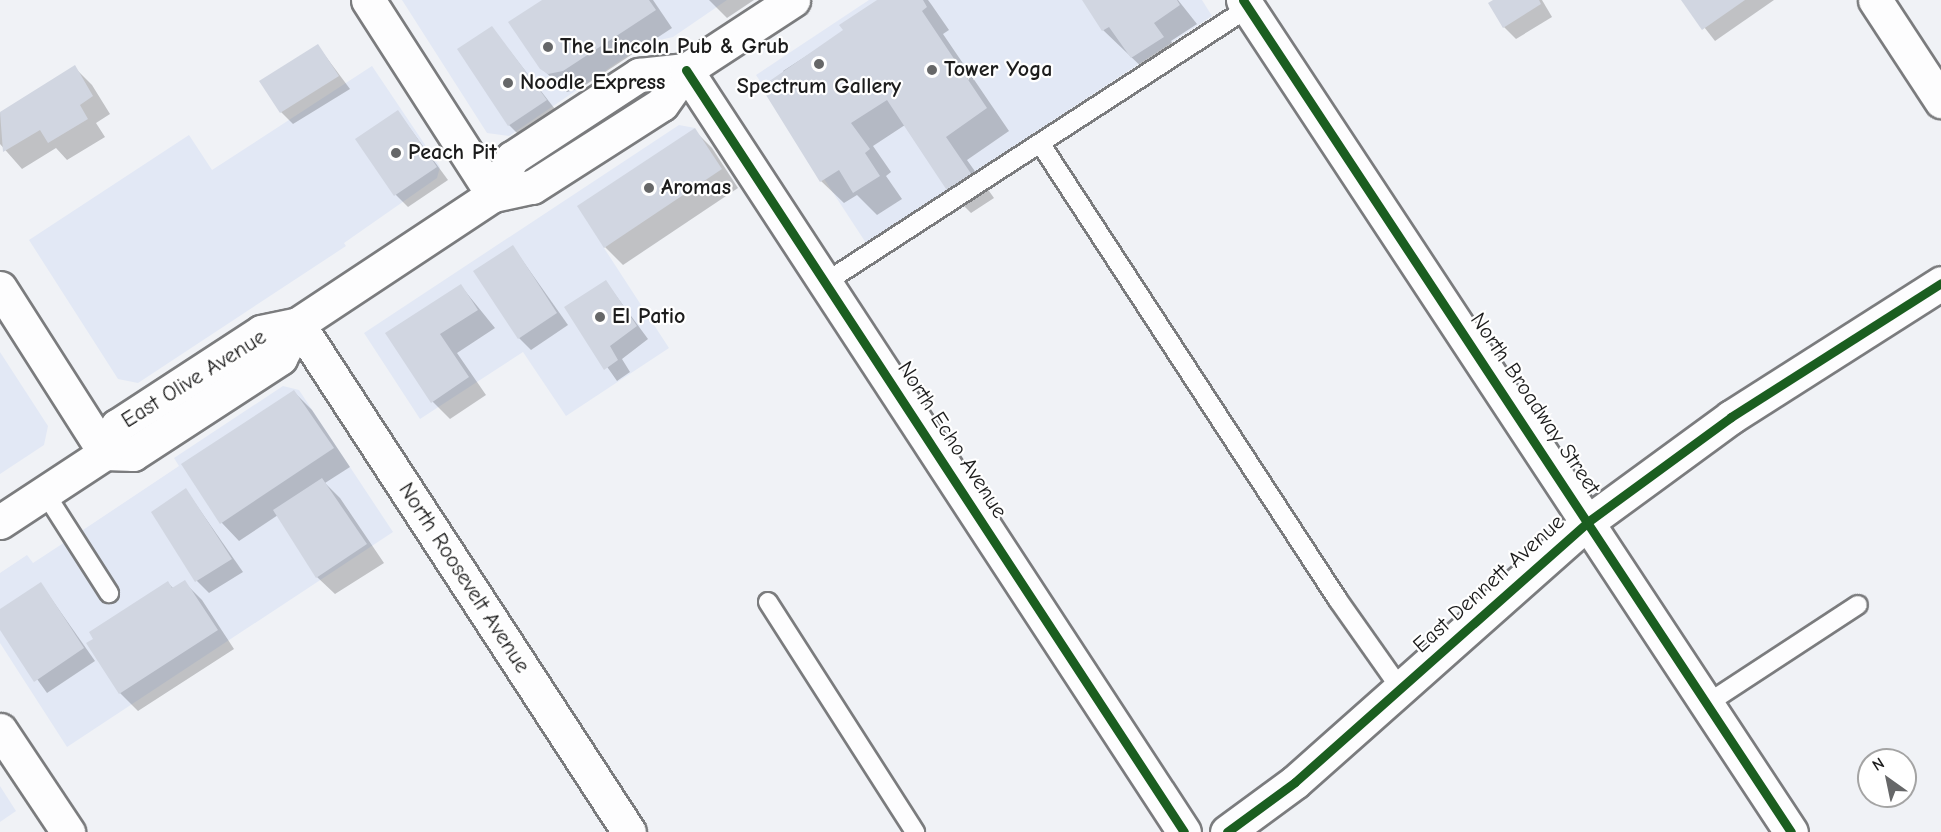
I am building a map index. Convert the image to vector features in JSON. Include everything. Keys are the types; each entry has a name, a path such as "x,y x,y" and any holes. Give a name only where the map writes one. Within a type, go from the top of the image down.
{"street":[{"path":"368,0 494,195"},
{"path":"494,195 512,158 629,81 639,75 686,70 792,0"},
{"path":"1875,0 1941,101"},
{"name":"North Broadway Street","path":"1246,4 1589,521 1791,832"},
{"name":"North Echo Avenue","path":"686,70 1184,832"},
{"name":"East Olive Avenue","path":"0,522 105,453 117,426 261,332 298,324 494,195"},
{"name":"East Dennett Avenue","path":"1227,832 1295,782 1589,521 1731,417 1940,285"},
{"path":"0,288 105,453"},
{"name":"North Roosevelt Avenue","path":"298,324 629,832"},
{"path":"0,730 68,832"}],"lane":[{"path":"826,282 1040,143 1246,4"},
{"path":"1040,143 1325,580 1401,688"},
{"path":"45,493 109,593"},
{"path":"768,602 915,832"},
{"path":"1708,703 1858,604"}],"shaded area":[{"path":"402,0 727,0 673,37 646,43 509,136 487,133"},
{"path":"869,0 1202,0 1212,16 866,243 756,75"},
{"path":"372,66 440,167 437,178 344,243 346,246 138,383 118,379 29,240 189,135 212,170"},
{"path":"679,125 695,128 604,248 669,348 566,416 523,352 420,419 364,333"},
{"path":"0,352 48,426 44,445 0,474"},
{"path":"283,386 299,390 393,532 67,747 0,643 0,573 27,555 33,563 62,544 179,466 174,458"},
{"path":"0,786 16,811 0,822"}],"building":[{"path":"542,0 649,0 656,10 563,71 548,74 540,69 508,22"},
{"path":"877,0 923,0 927,7 922,11 987,108 946,137 972,175 948,192 887,100 851,123 870,149 865,153 880,176 853,193 839,170 820,182 761,87 843,30 839,25"},
{"path":"1082,0 1177,0 1180,5 1154,23 1164,37 1131,58 1109,27 1102,31"},
{"path":"1493,0 1539,0 1541,4 1503,28 1488,3"},
{"path":"1681,0 1745,0 1702,30"},
{"name":"Noodle Express","path":"492,26 547,100 508,126 457,49"},
{"path":"318,44 339,76 280,113 259,81"},
{"path":"75,65 93,96 80,105 88,119 48,143 40,130 3,152 0,112"},
{"name":"Peach Pit","path":"398,110 437,167 394,196 355,139"},
{"name":"Aromas","path":"695,128 722,169 604,248 577,206"},
{"path":"513,245 557,313 518,339 473,271"},
{"name":"El Patio","path":"606,280 637,326 610,346 618,360 604,370 564,307"},
{"path":"461,284 478,310 440,334 469,377 431,403 385,333"},
{"path":"294,390 334,448 220,524 181,464"},
{"path":"322,478 367,544 316,578 273,510"},
{"path":"186,488 232,559 195,582 151,512"},
{"path":"185,580 218,630 119,694 86,643 93,639 89,632 168,581 172,588"},
{"path":"41,582 84,648 34,682 0,630 0,609"}],"cycle path":[{"path":"1243,0 1791,832"},
{"path":"686,70 1184,832"},
{"path":"1227,832 1295,782 1589,521 1731,417 1941,283"}],"place":[{"name":"The Lincoln Pub & Grub","path":"548,47"},
{"name":"Spectrum Gallery","path":"819,64"},
{"name":"Tower Yoga","path":"932,70"},
{"name":"Noodle Express","path":"508,83"},
{"name":"Peach Pit","path":"396,153"},
{"name":"Aromas","path":"649,188"},
{"name":"El Patio","path":"600,317"}]}
